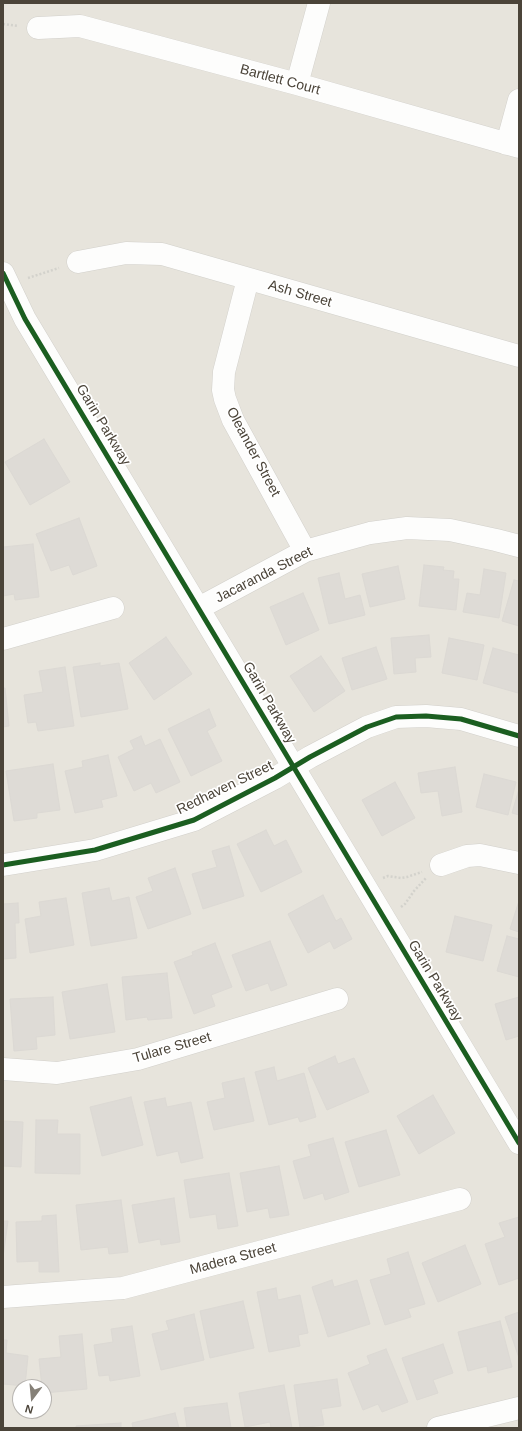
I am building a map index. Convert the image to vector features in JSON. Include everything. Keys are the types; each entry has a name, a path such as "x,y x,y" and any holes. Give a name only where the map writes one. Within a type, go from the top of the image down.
{"street":[{"path":"297,84 319,3"},
{"name":"Bartlett Court","path":"38,28 80,26 297,84 513,146"},
{"path":"513,146 519,100"},
{"name":"Ash Street","path":"78,262 126,253 162,254 519,356"},
{"name":"Garin Parkway","path":"6,279 25,319 519,1143"},
{"name":"Oleander Street","path":"248,279 224,372 225,399 233,420 306,551"},
{"name":"Jacaranda Street","path":"199,608 306,551 370,533 407,528 450,530 519,546"},
{"path":"3,639 114,608"},
{"name":"Redhaven Street","path":"3,865 95,850 194,820 275,778 310,757 366,727 396,717 426,716 461,719 519,736"},
{"path":"440,866 467,856 480,855 519,863"},
{"name":"Tulare Street","path":"3,1069 57,1073 138,1059 337,999"},
{"name":"Madera Street","path":"3,1297 123,1288 460,1199"},
{"path":"444,1427 519,1408"}],"path":[{"path":"6,279 44,272 78,262"},
{"path":"363,884 388,876 400,878 407,877 440,866"},
{"path":"384,919 405,904 414,891 440,866"}],"shaded area":[{"path":"3,3 519,3 519,1428 3,1428"}],"building":[{"path":"44,439 70,482 30,505 5,462"},
{"path":"79,518 97,566 73,575 69,565 51,571 36,534"},
{"path":"33,544 39,597 15,600 14,594 3,596 3,547"},
{"path":"424,565 444,567 443,570 454,571 453,579 459,579 456,610 419,606"},
{"path":"398,566 405,599 370,607 362,574"},
{"path":"484,569 506,573 499,618 463,612 467,593 480,595"},
{"path":"339,573 345,599 360,595 365,615 329,624 318,578"},
{"path":"514,580 519,581 519,626 502,621"},
{"path":"303,593 319,630 286,645 270,607"},
{"path":"429,635 431,657 415,658 416,672 394,674 391,638"},
{"path":"166,637 192,674 154,700 129,663"},
{"path":"449,638 484,645 477,680 442,673"},
{"path":"376,647 387,679 352,690 342,658"},
{"path":"493,648 519,655 518,693 483,683"},
{"path":"321,656 345,691 314,712 290,676"},
{"path":"100,663 100,666 119,663 128,709 81,717 73,667"},
{"path":"65,667 74,726 38,731 36,722 28,723 24,695 43,692 39,671"},
{"path":"3,688 5,688 9,726 3,727"},
{"path":"209,709 216,726 207,731 222,761 191,776 168,729"},
{"path":"141,736 145,746 160,739 180,782 156,793 151,783 134,791 118,757 134,749 130,741"},
{"path":"108,755 117,796 101,800 103,807 75,813 65,771 83,767 82,761"},
{"path":"53,764 60,810 37,813 37,818 14,821 6,771"},
{"path":"455,767 462,812 442,816 438,791 421,793 418,773"},
{"path":"484,774 516,782 508,815 476,807"},
{"path":"395,782 415,818 382,836 362,800"},
{"path":"519,789 519,815 512,813"},
{"path":"266,830 274,846 286,840 302,872 261,892 237,844"},
{"path":"229,846 244,896 203,909 192,874 217,867 212,851"},
{"path":"175,868 191,914 148,929 136,897 153,891 148,878"},
{"path":"109,888 112,901 129,897 137,938 91,946 82,893"},
{"path":"323,895 336,921 341,918 352,939 334,949 330,941 308,953 288,914"},
{"path":"66,898 74,945 30,953 25,919 41,916 39,902"},
{"path":"519,901 519,932 510,929"},
{"path":"18,903 19,923 15,923 16,958 3,959 3,904"},
{"path":"455,916 492,925 483,961 446,952"},
{"path":"507,936 519,939 519,977 497,971"},
{"path":"270,941 287,985 271,991 268,983 246,991 232,955"},
{"path":"215,943 232,987 211,995 215,1006 194,1014 174,962 193,955 192,952"},
{"path":"167,973 172,1018 148,1020 147,1017 126,1020 122,977"},
{"path":"107,984 115,1032 70,1039 62,992"},
{"path":"53,997 55,1035 36,1037 37,1049 14,1051 10,999"},
{"path":"519,997 519,1036 506,1040 495,1004"},
{"path":"335,1056 338,1064 354,1058 369,1092 327,1110 308,1068"},
{"path":"274,1067 277,1081 304,1073 316,1117 300,1122 298,1117 269,1125 255,1072"},
{"path":"244,1078 254,1121 214,1130 207,1102 225,1098 222,1083"},
{"path":"433,1095 455,1133 419,1154 397,1116"},
{"path":"131,1097 143,1145 102,1156 90,1107"},
{"path":"165,1098 167,1107 191,1102 203,1158 181,1163 178,1151 157,1156 144,1102"},
{"path":"36,1120 58,1120 57,1134 80,1134 80,1174 35,1173"},
{"path":"3,1121 23,1122 21,1167 3,1166"},
{"path":"386,1130 400,1175 359,1187 345,1142"},
{"path":"333,1138 349,1192 325,1200 323,1193 304,1199 293,1161 311,1156 308,1145"},
{"path":"279,1166 289,1215 270,1218 268,1208 247,1212 240,1173"},
{"path":"229,1173 238,1226 218,1229 216,1214 190,1218 184,1180"},
{"path":"174,1198 180,1242 161,1245 160,1239 139,1243 132,1205"},
{"path":"121,1200 128,1252 109,1254 108,1247 81,1250 76,1205"},
{"path":"56,1215 59,1272 39,1272 39,1261 17,1262 16,1222 42,1221 42,1216"},
{"path":"519,1217 519,1278 499,1285 485,1244 505,1237 499,1223"},
{"path":"3,1221 8,1221 3,1257"},
{"path":"465,1245 481,1284 438,1302 422,1263"},
{"path":"408,1252 425,1304 408,1309 411,1317 385,1325 370,1280 391,1274 387,1259"},
{"path":"332,1280 334,1287 357,1280 370,1324 328,1337 312,1287"},
{"path":"276,1288 278,1300 300,1295 308,1333 298,1335 300,1346 269,1352 257,1292"},
{"path":"243,1301 254,1348 210,1358 200,1311"},
{"path":"519,1312 519,1358 505,1317"},
{"path":"194,1314 204,1360 161,1370 152,1334 169,1330 166,1321"},
{"path":"500,1321 512,1367 488,1373 487,1366 468,1371 458,1332"},
{"path":"132,1326 140,1376 110,1381 109,1375 99,1376 94,1345 113,1342 111,1329"},
{"path":"82,1334 87,1389 52,1392 52,1379 41,1379 39,1359 61,1357 59,1336"},
{"path":"3,1340 7,1340 6,1353 28,1356 26,1379 12,1379 12,1385 3,1384"},
{"path":"443,1344 453,1373 433,1380 438,1393 417,1400 402,1358"},
{"path":"386,1349 408,1402 382,1412 378,1404 363,1410 348,1373 370,1364 367,1356"},
{"path":"337,1379 341,1406 321,1409 324,1425 300,1428 294,1385"},
{"path":"284,1385 292,1428 271,1428 270,1422 245,1427 239,1393"},
{"path":"227,1403 231,1428 187,1428 184,1408"},
{"path":"175,1413 179,1428 133,1428 132,1423"},
{"path":"121,1423 121,1428 76,1428 76,1426"}],"cycle path":[{"path":"3,273 25,319 519,1143"},
{"path":"3,865 95,850 194,820 275,778 310,757 367,727 396,717 426,716 461,719 519,736"}]}
